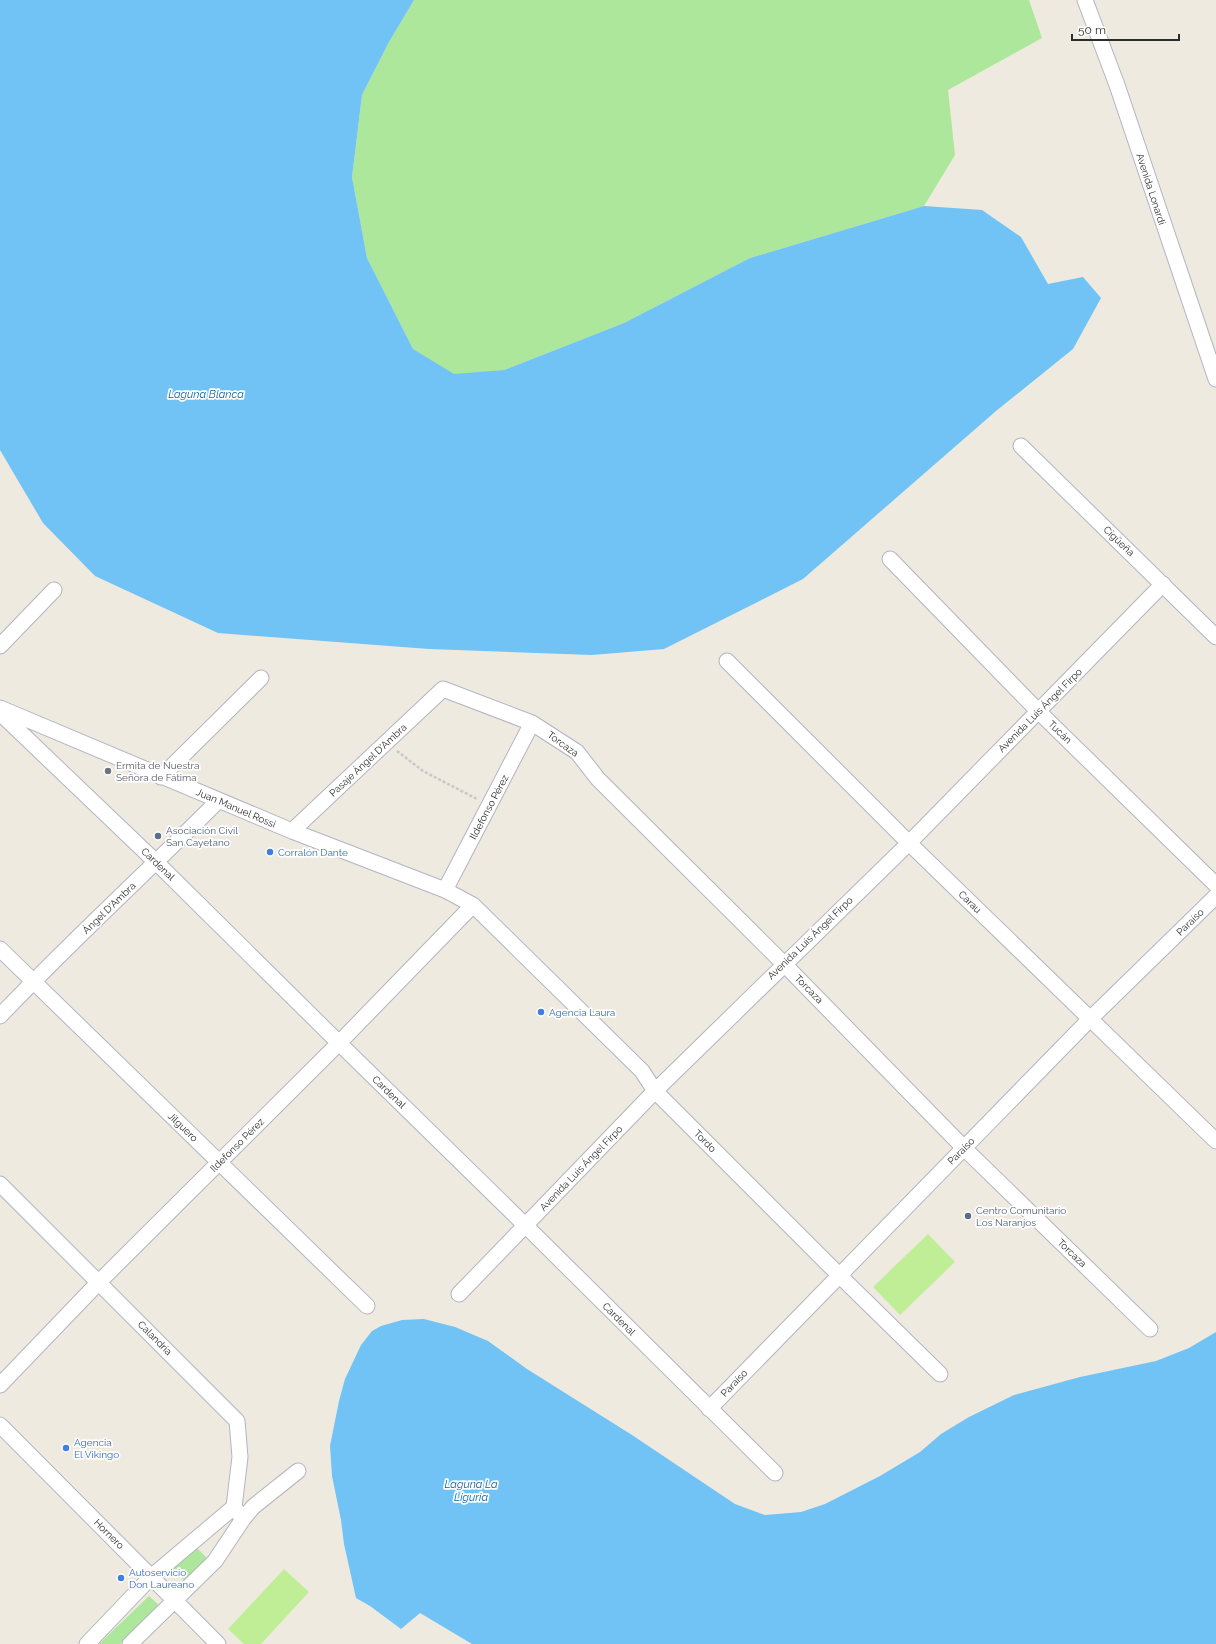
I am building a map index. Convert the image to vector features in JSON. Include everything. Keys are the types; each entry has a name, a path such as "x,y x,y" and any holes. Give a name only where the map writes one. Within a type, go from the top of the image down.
{"street":[{"name":"Avenida Lonardi","path":"1085,0 1117,86 1216,379"},
{"name":"Cigüeña","path":"1021,446 1215,635"},
{"name":"Tucán","path":"890,559 1038,711 1216,885"},
{"name":"Avenida Luis Ángel Firpo","path":"459,1294 655,1091 909,842 1163,584"},
{"path":"0,646 54,590"},
{"name":"Carau","path":"727,661 909,842 1216,1141"},
{"path":"161,777 261,678"},
{"name":"Torcaza","path":"443,689 532,723 577,752 598,780 784,964 964,1148 1150,1329"},
{"name":"Pasaje Ángel D'Ambra","path":"292,831 443,689"},
{"name":"Juan Manuel Rossi","path":"0,708 218,801 445,890 473,905"},
{"name":"Cardenal","path":"0,713 157,863 339,1044 526,1226 774,1474"},
{"name":"Ildefonso Pérez","path":"445,890 532,723"},
{"name":"Ángel D'Ambra","path":"0,1016 33,982 157,863 218,801"},
{"name":"Paraíso","path":"709,1409 1090,1019 1216,896"},
{"name":"Ildefonso Pérez","path":"0,1385 100,1282 339,1044 473,905"},
{"name":"Tordo","path":"473,905 642,1071 655,1091 940,1374"},
{"name":"Jilguero","path":"0,949 367,1306"},
{"name":"Calandria","path":"0,1184 100,1282 237,1421 240,1457 234,1507"},
{"name":"Hornero","path":"0,1425 174,1602 218,1644"},
{"path":"130,1644 215,1561 243,1519 254,1507 298,1471"},
{"path":"87,1644 151,1577 234,1507 243,1519"}],"path":[{"path":"387,743 423,772 490,806"}],"green space":[{"path":"414,0 1029,0 1042,38 948,90 955,155 924,206 750,258 624,323 504,370 454,375 413,349 367,258 352,177 362,95 389,42"},
{"path":"928,1234 955,1262 900,1315 873,1287"},
{"path":"194,1545 209,1560 186,1582 172,1568"},
{"path":"284,1569 309,1592 261,1644 244,1644 228,1629"},
{"path":"149,1596 160,1606 120,1644 99,1644"}],"water":[{"name":"Laguna Blanca","path":"0,0 414,0 389,42 362,95 352,177 367,258 413,349 454,374 504,370 624,323 750,258 924,206 982,210 1021,237 1048,284 1083,277 1101,298 1073,349 996,411 803,579 664,649 592,655 429,649 218,633 95,576 43,523 0,450"},
{"name":"Laguna La Liguria","path":"424,1319 455,1327 488,1341 527,1369 632,1435 735,1504 765,1515 801,1512 825,1504 880,1476 920,1452 941,1434 969,1417 1014,1395 1080,1377 1156,1361 1189,1348 1216,1332 1216,1644 472,1644 420,1613 401,1629 370,1606 356,1598 344,1544 341,1520 332,1476 330,1446 345,1379 361,1345 372,1331 381,1326 402,1320"}],"place":[{"name":"Ermita de Nuestra Señora de Fátima","path":"108,771"},
{"name":"Asociación Civil San Cayetano","path":"158,836"},
{"name":"Corralón Dante","path":"270,852"},
{"name":"Agencia Laura","path":"541,1012"},
{"name":"Centro Comunitario Los Naranjos","path":"968,1216"},
{"name":"Agencia El Vikingo","path":"66,1448"},
{"name":"Autoservicio Don Laureano","path":"121,1578"}]}
